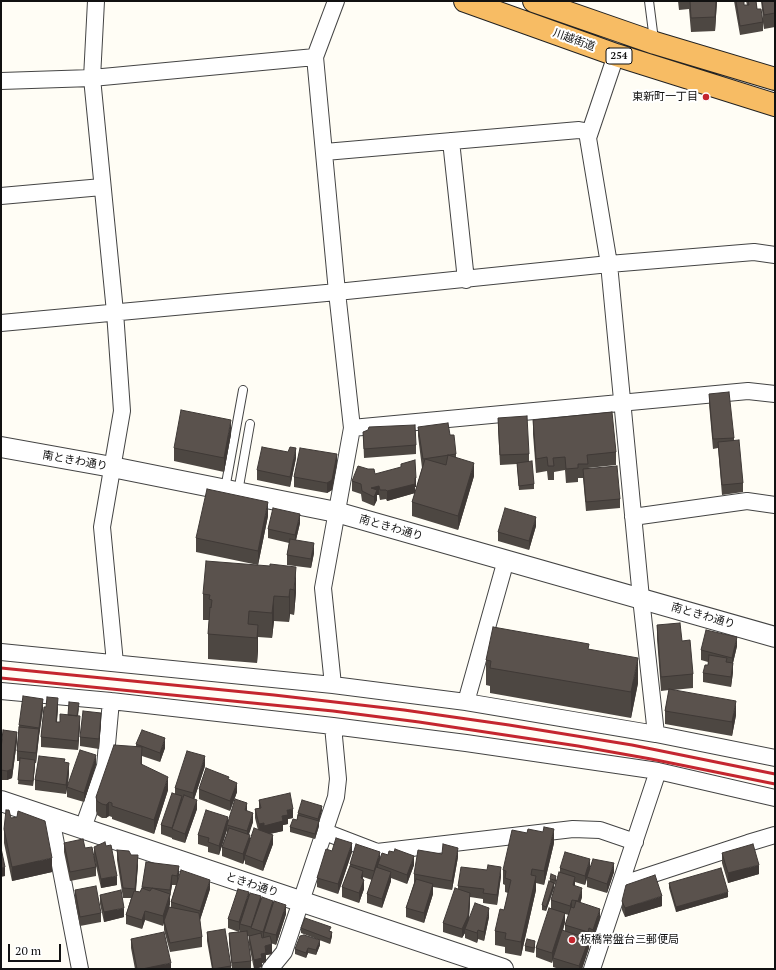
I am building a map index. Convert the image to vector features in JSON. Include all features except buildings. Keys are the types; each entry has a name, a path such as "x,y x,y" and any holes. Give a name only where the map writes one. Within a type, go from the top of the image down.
{"highway":[{"name":"川越街道","path":"465,1 616,55 775,105"},
{"name":"254","path":"534,1 655,43 775,79"}],"street":[{"path":"96,1 92,78 115,312 122,411 102,527 115,663"},
{"path":"333,685 323,588 352,428 337,292 315,57 336,1"},
{"path":"616,55 588,138 609,264 641,598 656,734"},
{"path":"1,81 92,78 315,57"},
{"path":"325,152 579,130 590,132"},
{"path":"451,141 466,280"},
{"path":"1,196 102,187"},
{"path":"1,323 466,280 609,264 754,252 775,255"},
{"path":"352,428 748,391 775,394"},
{"name":"南ときわ通り","path":"1,447 112,467 336,512 775,637"},
{"path":"633,517 747,501 775,505"},
{"path":"466,702 506,560"},
{"path":"1,652 333,685 466,702 656,734 775,758"},
{"path":"1,691 111,700 466,743 658,771 775,798"},
{"path":"83,828 105,766 111,700"},
{"path":"270,969 284,952 336,797 338,779 333,726"},
{"path":"592,969 658,771"},
{"name":"ときわ通り","path":"1,801 503,969"},
{"path":"51,818 80,969"},
{"path":"325,832 377,852 573,829 600,830 635,842"},
{"path":"620,885 775,835"}],"lane":[{"path":"649,1 655,43"},
{"path":"232,492 243,390"},
{"path":"232,492 250,424"}],"railway":[{"path":"1,668 274,695 404,710 632,745 775,774"},
{"path":"1,678 333,711 419,722 578,746 775,784"}],"place":[{"name":"東新町一丁目","path":"706,97"},
{"name":"板橋常盤台三郵便局","path":"572,940"}]}
